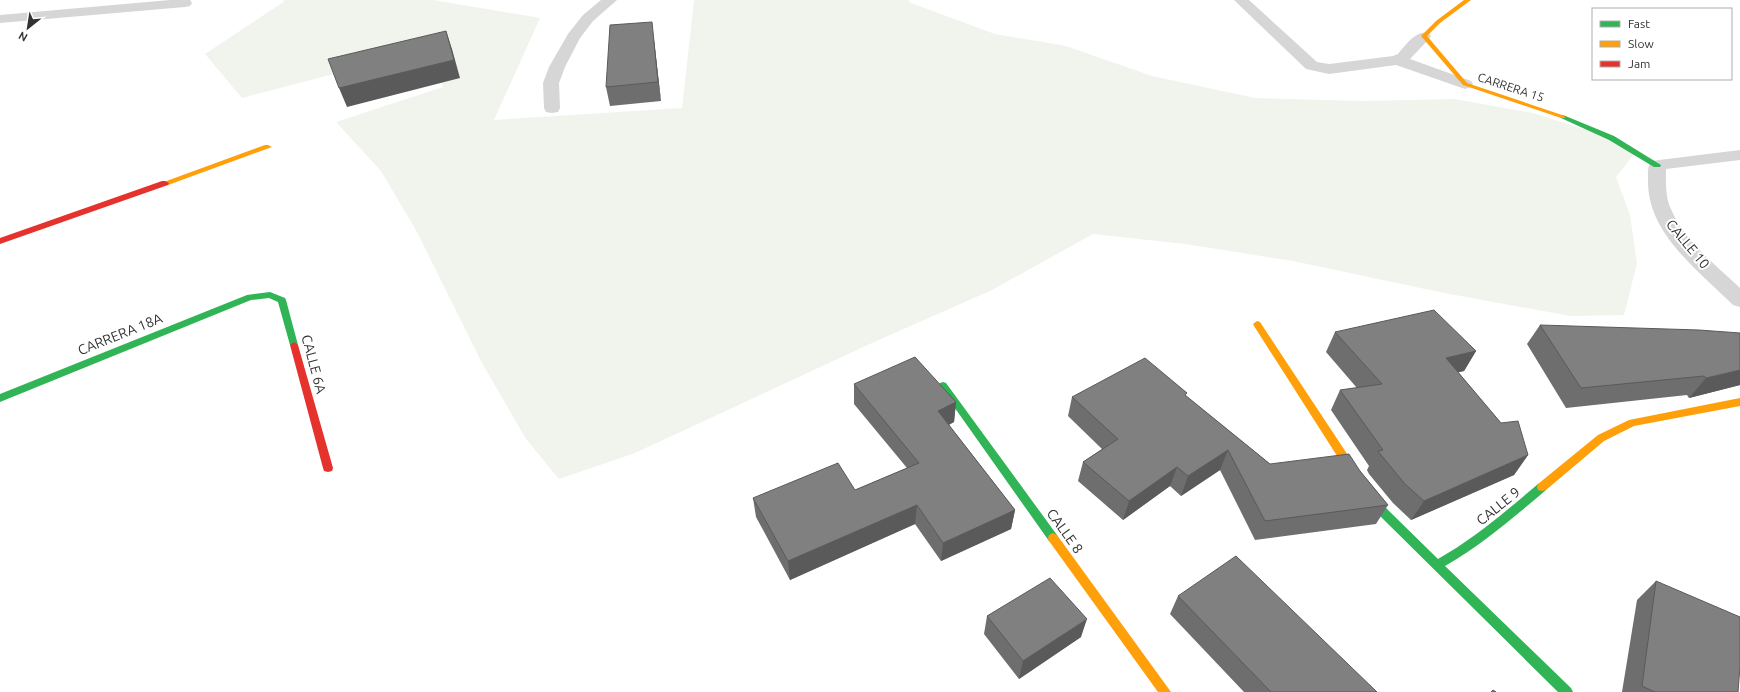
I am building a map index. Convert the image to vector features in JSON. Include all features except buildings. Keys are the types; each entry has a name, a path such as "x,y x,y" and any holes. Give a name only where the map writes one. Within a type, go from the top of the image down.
{"street":[{"path":"552,108 551,83 556,67 572,37 588,18 610,0"},
{"path":"1241,0 1312,66 1329,69 1397,60 1403,57 1434,25 1468,0"},
{"path":"0,19 185,3"},
{"name":"CARRERA 15","path":"1424,36 1465,84 1582,124 1622,142 1657,166"},
{"path":"1397,60 1465,84"},
{"path":"0,241 268,147"},
{"path":"1657,166 1740,155"},
{"name":"CALLE 10","path":"1657,166 1660,208 1669,225 1690,250 1740,300"},
{"name":"CALLE 6A","path":"250,297 270,295 282,300 328,468"},
{"name":"CARRERA 18A","path":"0,398 250,297"},
{"path":"1257,324 1359,482 1382,512 1567,692"},
{"name":"CALLE 8","path":"943,385 1165,692"},
{"name":"CALLE 9","path":"1437,565 1468,547 1494,528 1601,438 1632,423 1740,402"}],"shaded area":[{"path":"282,0 433,0 540,18 494,120 682,108 694,0 908,0 911,3 995,34 1066,46 1152,76 1255,98 1364,101 1454,99 1533,113 1590,131 1634,154 1616,177 1630,215 1637,263 1624,315 1570,316 1444,293 1293,261 1185,244 1093,234 992,290 872,343 635,453 559,479 526,439 482,363 417,232 381,171 336,122 443,87 426,50 242,98 205,54 285,1"}],"traffic: fast":[{"path":"1563,117 1612,138 1657,165"},
{"path":"0,398 250,297 270,295 282,300 294,345"},
{"path":"943,385 1053,538"},
{"path":"1359,481 1383,512 1437,565"},
{"path":"1542,487 1494,528 1468,547 1437,565 1567,692"}],"traffic: slow":[{"path":"1468,0 1438,22 1424,36 1465,84 1563,117"},
{"path":"165,183 268,147"},
{"path":"1257,324 1359,481"},
{"path":"1542,487 1601,438 1632,423 1740,402"},
{"path":"1053,538 1165,692"}],"traffic: jam":[{"path":"0,241 165,183"},
{"path":"294,345 328,468"}]}
